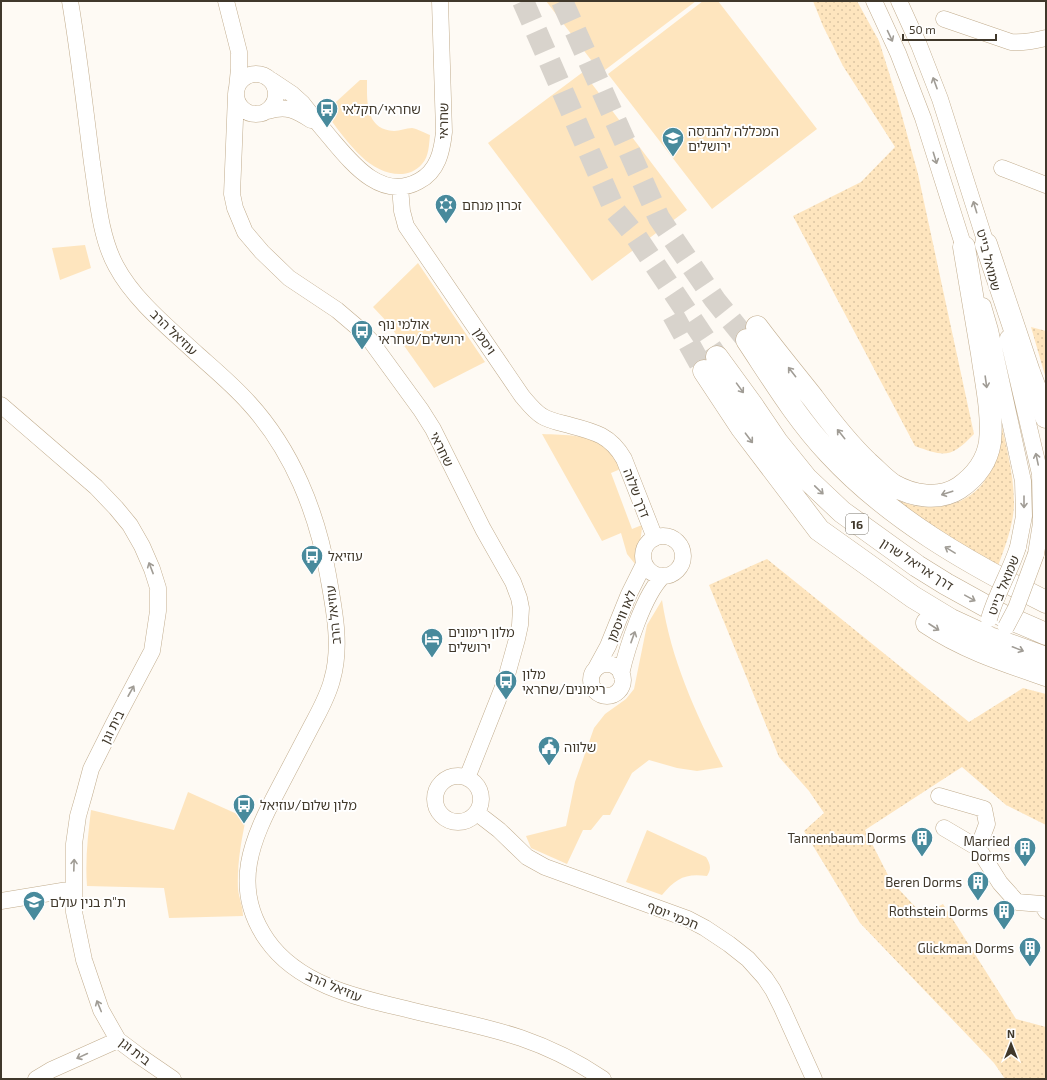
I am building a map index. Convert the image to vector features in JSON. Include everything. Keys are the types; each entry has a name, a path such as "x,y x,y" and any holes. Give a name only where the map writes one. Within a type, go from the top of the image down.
{"highway":[{"path":"986,244 1029,372 1046,417"},
{"name":"16","path":"964,247 985,375 990,425 990,442 986,457 980,468 970,480 957,489 931,496 916,494 892,484 851,446 752,334 796,412 829,453 865,488 895,512 939,543 996,577 1046,602"},
{"name":"דרך אריאל שרון","path":"819,530 741,427 710,364 752,405 777,442 806,478 842,512 917,566 946,584 1002,615 1046,634"},
{"path":"819,530 931,608 951,620 995,628 1046,658"},
{"path":"819,530 843,558 874,585 930,624 954,639 992,657 1046,675"}],"street":[{"name":"עוזיאל הרב","path":"70,1 101,220 113,262 135,293 162,321 249,402 270,429 286,454 301,484 318,531 328,573 337,642 333,677 327,697 272,800 258,828 250,850 248,868 249,901 256,920 266,940 279,955 297,970 318,982 350,995 378,1003 519,1038 544,1046 572,1060 603,1079"},
{"path":"226,1 238,46"},
{"name":"שחראי","path":"238,46 249,64 292,94 302,103 352,164 364,174 388,186 411,186 422,180 439,160 442,147 444,132 440,1"},
{"name":"שמואל בייט","path":"874,1 898,53 923,118 964,247 990,330 1020,465 1023,481 1024,516 1018,547 1013,562 992,609 995,628"},
{"name":"שמואל בייט","path":"899,1 918,41 940,99 986,244 1040,474 1041,523 1036,554 1016,608 995,628"},
{"path":"944,19 1011,42 1030,42 1046,38"},
{"name":"שחראי","path":"238,46 239,69 232,194 235,208 245,232 262,252 289,278 337,310 370,340 433,429 483,529 513,582 519,598 521,608 520,625 505,682 467,778"},
{"path":"258,74 268,78 275,86 276,99 273,106 265,112 255,114 247,112 241,108 238,102 237,92 242,80 248,76 258,74"},
{"name":"שחראי","path":"232,174 237,148 243,132 252,120 265,112 277,108 291,109 321,126"},
{"path":"1002,168 1046,185"},
{"name":"ויסמן","path":"400,187 402,211 406,226 525,400 541,416 556,422 597,433 610,440 618,448"},
{"name":"בית וגן","path":"1,404 96,487 116,508 130,525 142,546 158,588 158,611 152,651 91,769 78,816 74,844 74,912 84,960 101,1010 118,1040 173,1079"},
{"name":"דרך שלוה","path":"618,448 624,459 655,538"},
{"path":"661,536 673,539 681,547 683,553 681,565 678,570 668,576 652,573 644,564 643,552 646,546 655,538 661,536"},
{"name":"לאו וויסמן","path":"596,668 608,646 629,594 644,564"},
{"name":"לאו וויסמן","path":"622,674 645,604 652,588 663,576"},
{"path":"601,665 610,665 619,670 622,674 622,684 616,692 606,695 596,692 591,682 591,677 596,668 601,665"},
{"path":"461,776 467,778 479,789 481,797 477,813 464,821 456,822 446,819 440,814 436,806 436,791 446,780 453,777 461,776"},
{"path":"939,796 984,809 987,824 978,848"},
{"name":"חכמי יוסף","path":"477,813 499,830 527,857 545,867 688,919 705,928 734,948 756,967 773,990 814,1079"},
{"path":"944,828 978,848 1000,884 1016,902 1042,904 1046,911"},
{"path":"1,901 74,889"},
{"path":"36,1079 51,1070 118,1040"}],"shaded area":[{"path":"546,1 696,1 601,73"},
{"path":"703,1 718,1 817,129 712,209 608,74"},
{"path":"813,1 857,1 879,41 897,98 918,174 974,434 959,448 947,453 934,452 915,446 793,216 861,182 895,147 843,66 823,26"},
{"path":"583,72 687,210 592,281 488,143"},
{"path":"360,80 367,80 368,105 373,120 378,125 385,129 394,131 412,128 430,135 426,158 415,170 400,174 383,171 375,167 352,147 325,112"},
{"path":"85,245 91,268 60,280 52,248"},
{"path":"418,263 485,362 434,388 388,323 373,307"},
{"path":"1031,327 1046,331 1046,379"},
{"path":"998,408 1011,467 1014,491 1014,511 1011,527 998,566 929,524 898,501 924,507 936,507 958,502 977,490 990,472 996,441"},
{"path":"542,434 569,435 587,438 604,445 616,456 623,468 611,473 632,529 642,525 635,564 627,554 621,533 602,541"},
{"path":"767,559 969,722 1023,688 1046,694 1046,825 1006,805 962,767 865,830 891,881 923,915 943,904 1016,1019 1046,1027 1046,1079 1005,1079 994,1063 860,923 804,831 824,813 809,791 779,757 709,585"},
{"path":"662,600 666,622 678,665 694,707 723,767 697,771 677,768 649,760 632,773 610,815 603,815 591,830 583,830 567,864 531,848 526,836 566,826 575,782 594,728 605,714 626,699 634,689 647,625"},
{"path":"188,792 246,818 238,871 238,889 243,916 169,918 164,888 87,886 86,876 88,838 91,810 174,830"},
{"path":"647,830 706,857 710,866 710,871 707,876 693,875 682,878 672,884 662,895 626,882"}],"tunnel":[{"path":"523,1 615,211 635,235 717,357"},
{"path":"562,1 659,218 715,300 747,340"},
{"path":"673,315 704,371"}],"place":[{"name":"שחראי/חקלאי","path":"327,128"},
{"name":"המכללה להנדסה ירושלים","path":"673,158"},
{"name":"זכרון מנחם","path":"446,224"},
{"name":"אולמי נוף ירושלים/שחראי","path":"362,350"},
{"name":"עוזיאל","path":"312,576"},
{"name":"מלון רימונים ירושלים","path":"432,658"},
{"name":"מלון רימונים/שחראי","path":"506,700"},
{"name":"שלווה","path":"549,766"},
{"name":"מלון שלום/עוזיאל","path":"244,824"},
{"name":"Tannenbaum Dorms","path":"922,858"},
{"name":"Married Dorms","path":"1025,868"},
{"name":"Beren Dorms","path":"978,902"},
{"name":"ת\"ת בנין עולם","path":"34,922"},
{"name":"Rothstein Dorms","path":"1004,930"},
{"name":"Glickman Dorms","path":"1030,968"}]}
